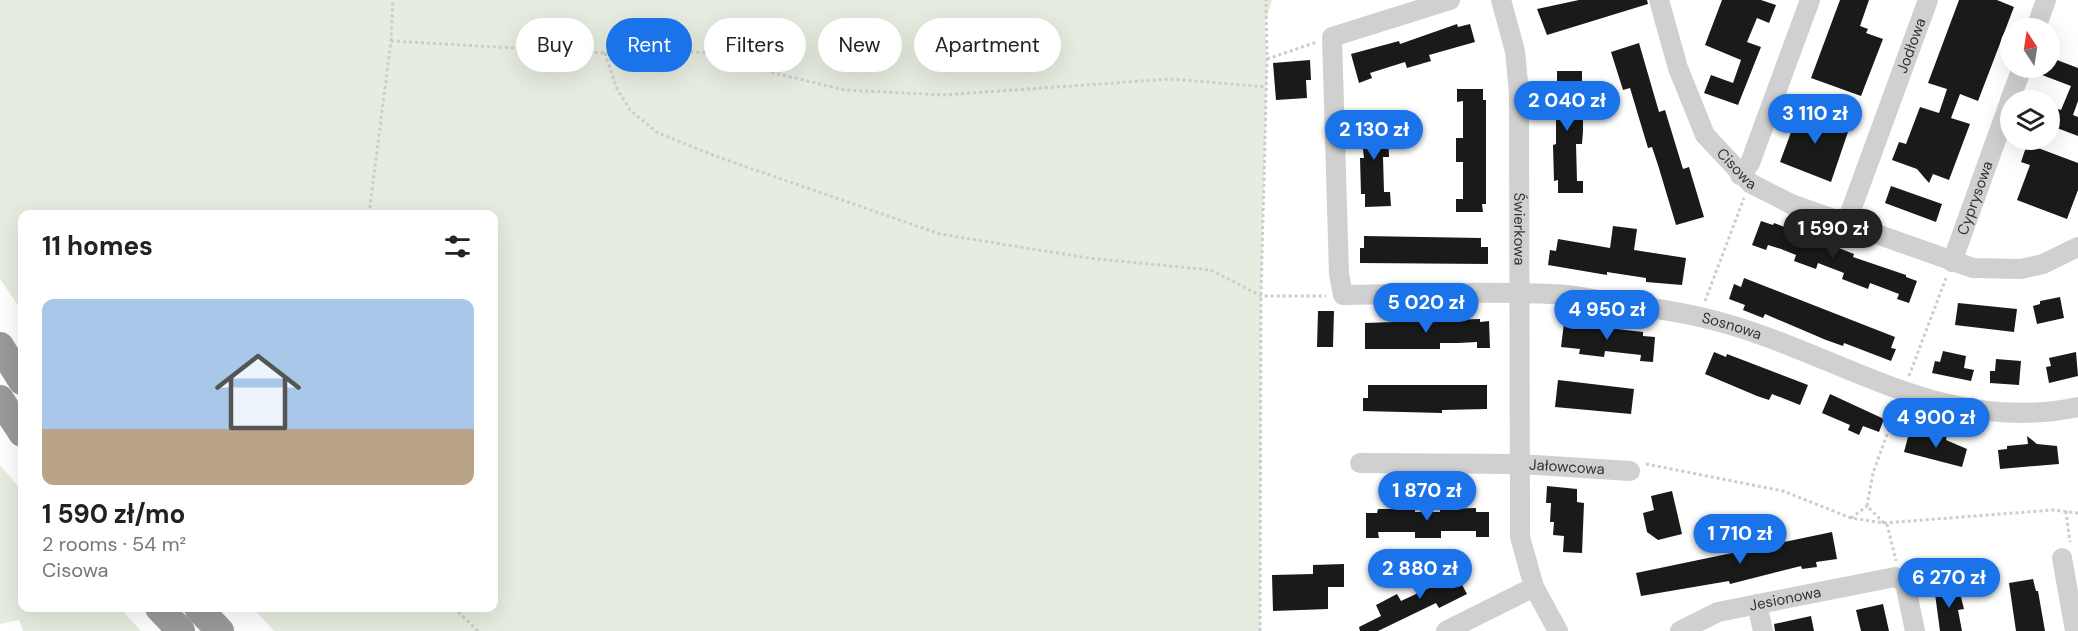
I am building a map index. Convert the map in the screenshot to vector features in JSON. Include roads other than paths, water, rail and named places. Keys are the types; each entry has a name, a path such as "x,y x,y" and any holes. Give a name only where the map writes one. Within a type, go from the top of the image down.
{"highway":[{"path":"0,346 18,375"},
{"path":"0,399 18,427"},
{"path":"163,612 181,631"},
{"path":"202,612 220,631"}],"street":[{"name":"Sosnowa","path":"1450,0 1332,37 1339,274 1343,295 1555,294 1699,317 1769,339 1902,393 1977,411 2017,414 2078,407"},
{"name":"Świerkowa","path":"1501,0 1515,51 1518,93 1521,537 1534,587 1558,631"},
{"name":"Cisowa","path":"1659,0 1678,69 1705,135 1745,179 1791,204 1952,262 1992,270 2021,269 2043,264 2078,247"},
{"path":"1745,179 1810,0"},
{"name":"Jodłowa","path":"1846,224 1928,0"},
{"path":"2040,18 2046,0"},
{"name":"Cyprysowa","path":"1952,262 2000,129"},
{"name":"Jałowcowa","path":"1360,464 1520,464 1623,470"},
{"path":"2062,558 2075,631"},
{"name":"Jesionowa","path":"1680,631 1706,617 1757,604 1895,578 1905,584 1915,631"},
{"path":"1446,631 1534,587"},
{"path":"1757,604 1762,631"}]}
